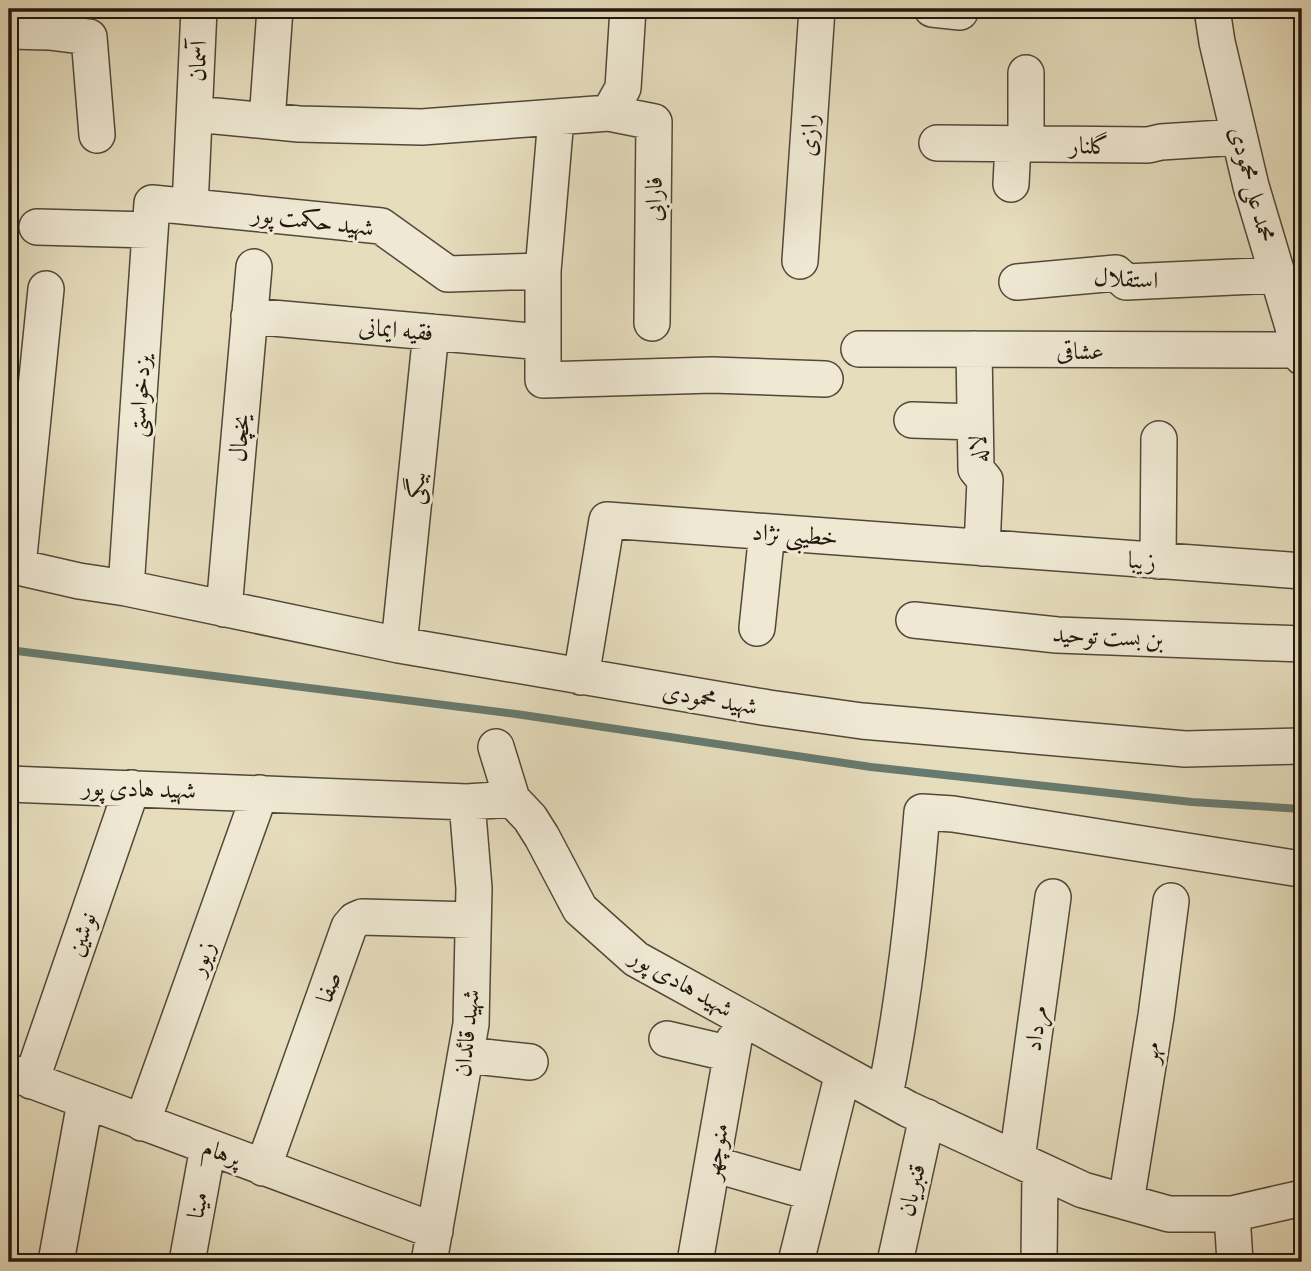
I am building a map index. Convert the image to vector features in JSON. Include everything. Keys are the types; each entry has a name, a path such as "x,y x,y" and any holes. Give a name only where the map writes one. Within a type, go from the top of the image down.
{"street":[{"name":"آسمان","path":"190,206 199,9"},
{"path":"267,121 275,9"},
{"path":"195,114 299,124 422,127 608,114 624,88 628,9"},
{"name":"رازی","path":"800,261 817,9"},
{"name":"محمد علی محمودی","path":"1212,9 1217,42 1251,186 1301,354"},
{"path":"9,31 49,20 89,37 97,135"},
{"path":"1011,184 1020,144 1027,73"},
{"name":"فارابی","path":"608,114 654,122 652,323"},
{"path":"556,118 543,271 543,380 712,375 825,379"},
{"name":"گلنار","path":"937,143 1148,145 1239,136"},
{"name":"شهید حکمت پور","path":"37,227 151,216 190,206 381,226 448,274 543,271"},
{"name":"یزدخواستی","path":"125,588 151,216"},
{"name":"یخچال","path":"224,609 254,267"},
{"name":"استقلال","path":"1017,282 1116,273 1126,282 1278,275"},
{"path":"14,566 46,289"},
{"name":"فقیه ایمانی","path":"249,316 542,342"},
{"name":"بیگی","path":"399,645 431,332"},
{"name":"عشاقی","path":"859,349 1301,354"},
{"name":"لاله","path":"974,349 976,469 985,480 982,548"},
{"path":"912,420 975,422"},
{"path":"1158,439 1158,561"},
{"name":"خطیبی نژاد","path":"581,677 607,520 982,548"},
{"path":"757,628 767,532"},
{"name":"زیبا","path":"982,548 1302,571"},
{"name":"شهید محمودی","path":"14,566 399,645 769,708 862,721 1185,749 1302,746"},
{"name":"بن بست توحید","path":"914,620 1057,635 1302,643"},
{"path":"496,747 512,799"},
{"name":"شهید هادی پور","path":"9,784 467,802 512,799 530,818 542,837 580,909 636,959 885,1096 1083,1190 1170,1214 1233,1214 1302,1198"},
{"name":"نوشین","path":"20,1077 132,788"},
{"name":"زیور","path":"142,1123 261,793"},
{"name":"شهید قائدان","path":"432,1246 471,1024 474,888 467,802"},
{"path":"885,1096 894,1055 922,812 953,814 1294,868"},
{"name":"مرداد","path":"1038,1262 1029,1165 1053,897"},
{"name":"مهر","path":"1126,1202 1156,1016 1171,901"},
{"name":"صفا","path":"263,1168 349,928 355,920 362,917 473,920"},
{"name":"منوچهر","path":"667,1039 733,1047 695,1262"},
{"path":"466,1055 530,1062"},
{"path":"796,1262 843,1073"},
{"name":"پرهام","path":"20,1077 263,1168 432,1246"},
{"path":"56,1262 85,1102"},
{"name":"قنبریان","path":"895,1262 927,1117"},
{"name":"مینا","path":"187,1262 208,1147"},
{"path":"713,1164 813,1193"},
{"path":"1233,1214 1235,1262"}],"waterway":[{"path":"9,650 516,714 871,767 1192,802 1302,809"}]}
